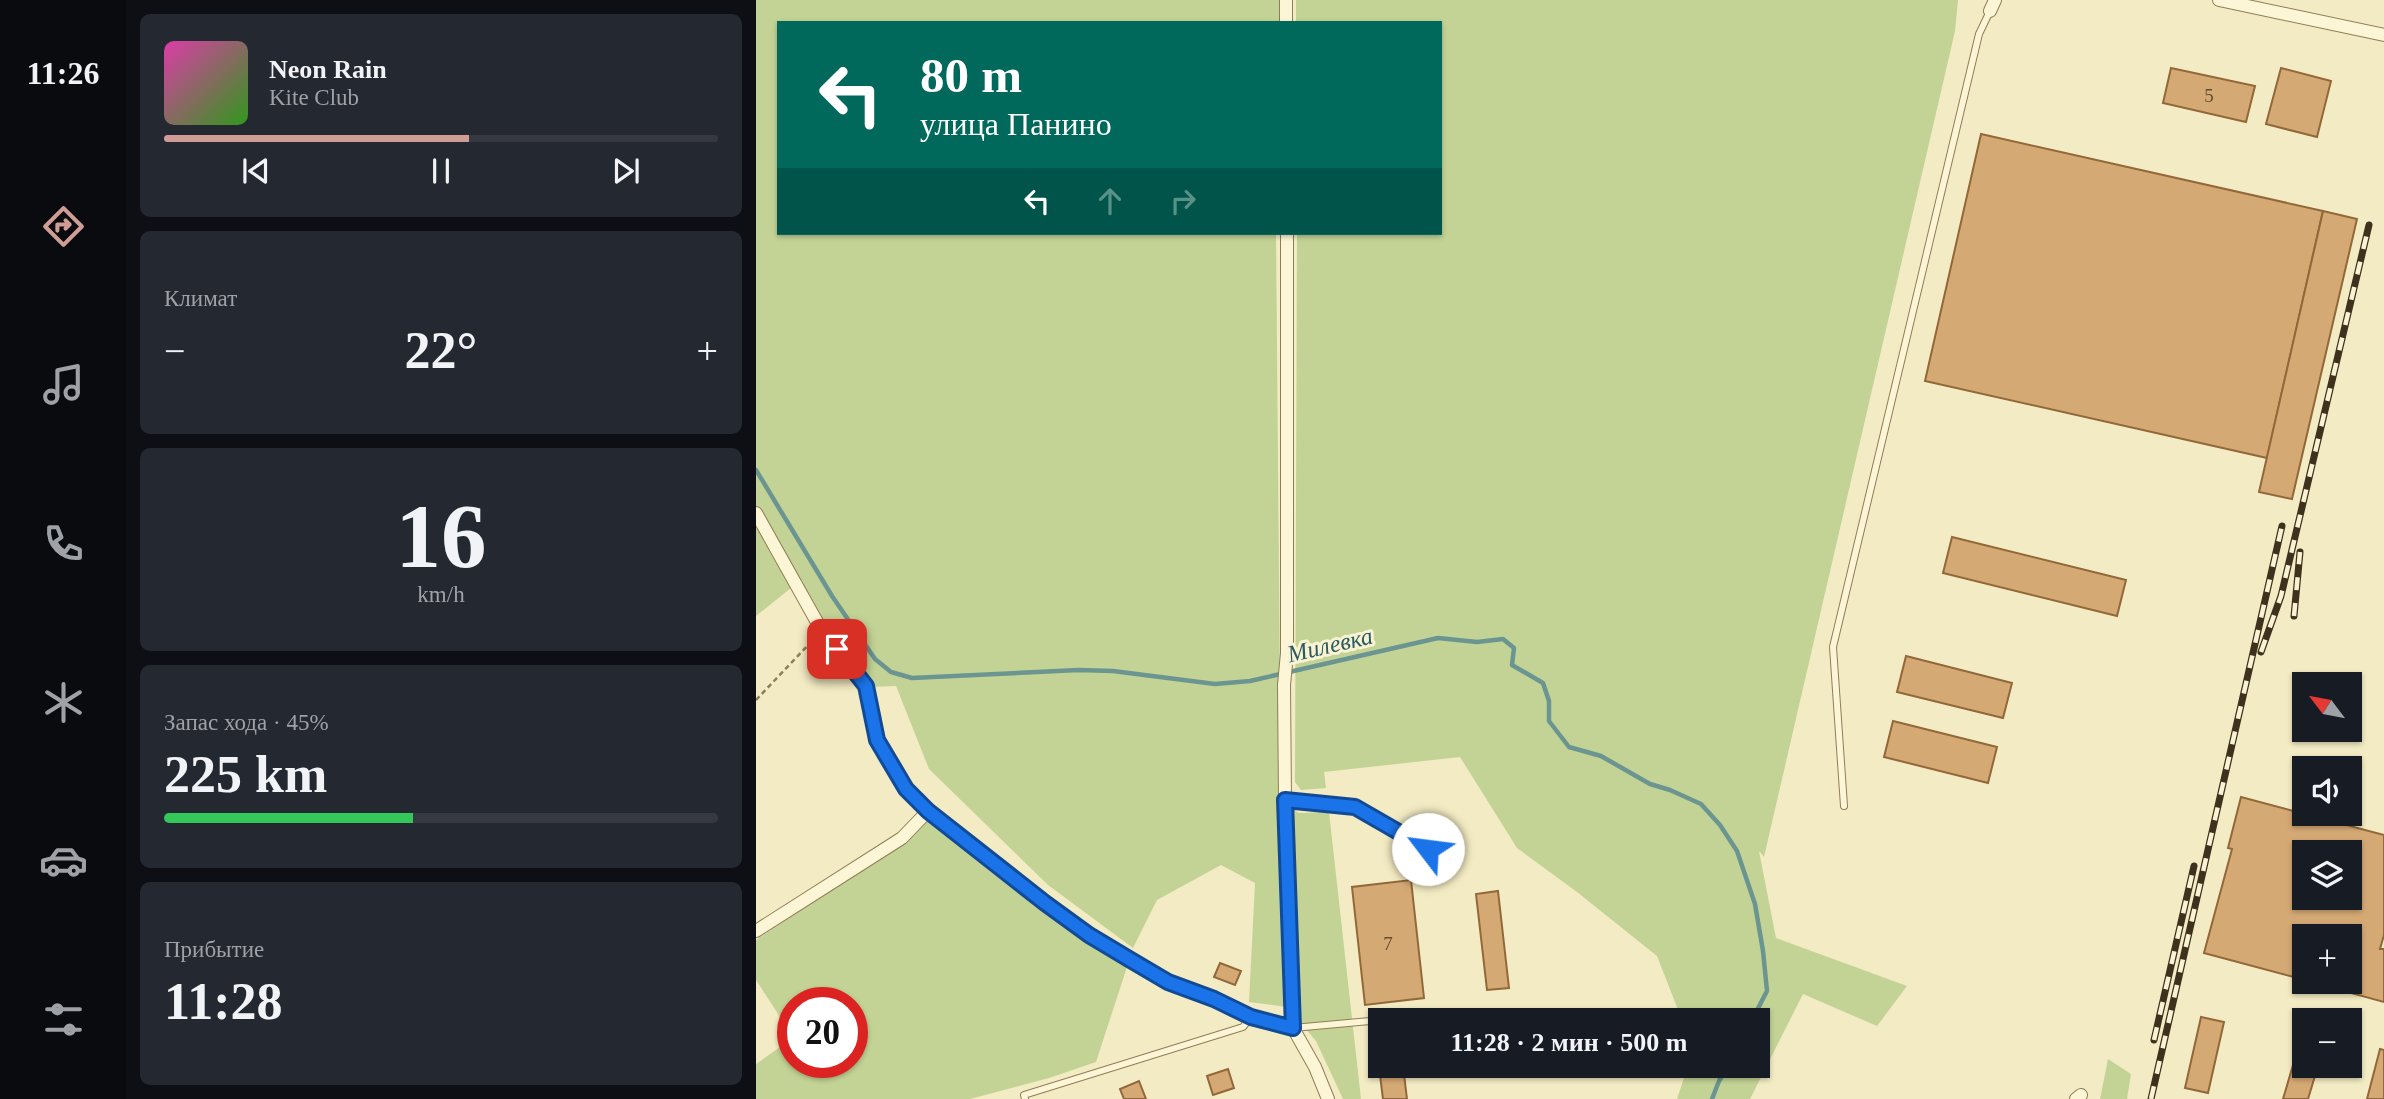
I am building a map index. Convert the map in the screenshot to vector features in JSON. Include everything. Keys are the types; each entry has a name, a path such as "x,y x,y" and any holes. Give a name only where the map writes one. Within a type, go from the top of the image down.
{"street":[{"path":"1286,0 1286,21"},
{"path":"2219,0 2384,35"},
{"path":"1287,235 1287,653 1284,685 1293,1028 1315,1067 1328,1099"},
{"path":"756,513 822,631 866,686 877,740 906,789 928,811 1089,935 1168,982 1214,999 1251,1017 1293,1028"},
{"path":"756,932 902,838 928,811"}],"lane":[{"path":"1844,806 1833,647 1976,48 1992,3"},
{"path":"1285,800 1355,807 1428,849"},
{"path":"1025,1099 1024,1095 1243,1027 1251,1017"},
{"path":"1293,1028 1368,1021"}],"path":[{"path":"756,700 822,631"}],"green space":[{"path":"756,0 1283,0 1282,21 777,21 777,235 1276,235 1281,803 1299,813 1329,812 1361,1099 1343,1099 1316,1041 1287,1007 1249,1002 1255,883 1221,865 1157,900 1133,948 1048,885 929,769 896,686 870,687 821,627 796,584 756,616"},
{"path":"1296,0 1958,0 1955,31 1764,857 1759,851 1776,938 1907,986 1877,1026 1803,994 1770,1059 1770,1008 1677,1008 1657,956 1517,848 1460,757 1324,772 1326,788 1301,790 1295,782 1297,235 1442,235 1442,21 1296,21"},
{"path":"927,818 1024,897 1127,967 1096,1062 1049,1078 970,1099 756,1099 756,1064 777,1049 777,1078 868,1078 868,987 777,987 777,1012 756,980 756,940 882,857"},
{"path":"2108,1059 2131,1074 2127,1099 2100,1099"},
{"path":"1684,1078 1761,1078 1750,1099 1677,1099"}],"building":[{"path":"2171,68 2255,86 2246,122 2163,103"},
{"path":"2281,68 2331,81 2317,137 2266,124"},
{"path":"1981,134 2323,211 2267,458 1925,381"},
{"path":"2323,211 2357,219 2292,499 2259,492"},
{"path":"1952,537 2126,580 2117,616 1943,573"},
{"path":"1906,656 2012,683 2003,718 1897,692"},
{"path":"1893,721 1997,747 1988,783 1884,757"},
{"path":"2241,797 2292,811 2292,826 2350,826 2384,835 2384,935 2380,949 2384,949 2384,1002 2355,994 2362,994 2362,924 2292,924 2292,977 2204,953 2232,849 2228,848"},
{"path":"1411,880 1424,998 1365,1005 1352,887"},
{"path":"1498,891 1509,988 1487,990 1476,894"},
{"path":"1220,963 1241,971 1235,985 1214,977"},
{"path":"2201,1017 2224,1022 2208,1093 2185,1088"},
{"path":"2380,1049 2384,1050 2384,1099 2367,1099"},
{"path":"1228,1069 1234,1088 1213,1095 1207,1076"},
{"path":"2292,1069 2292,1078 2314,1078 2308,1099 2283,1099"},
{"path":"1380,1078 1404,1078 1407,1099 1383,1099"},
{"path":"1139,1081 1146,1099 1124,1099 1120,1089"}],"waterway":[{"name":"Милевка","path":"756,470 832,596 875,659 891,672 912,678 1078,670 1113,671 1215,684 1250,681 1438,638 1477,642 1503,639 1514,648 1512,665 1543,683 1549,701 1549,721 1569,747 1601,756 1650,784 1701,804 1720,825 1737,851 1755,904 1767,991 1758,1008"},
{"name":"Милевка","path":"1712,1099 1721,1078"}],"railway":[{"path":"2261,652 2281,596 2369,225"},
{"path":"2151,1099 2282,526"},
{"path":"2294,616 2300,552"},
{"path":"2154,1040 2194,866"}],"route":[{"path":"837,649 866,686 877,740 906,789 928,811 1089,935 1168,982 1214,999 1251,1017 1293,1028 1285,800 1355,807 1428,849"}]}
